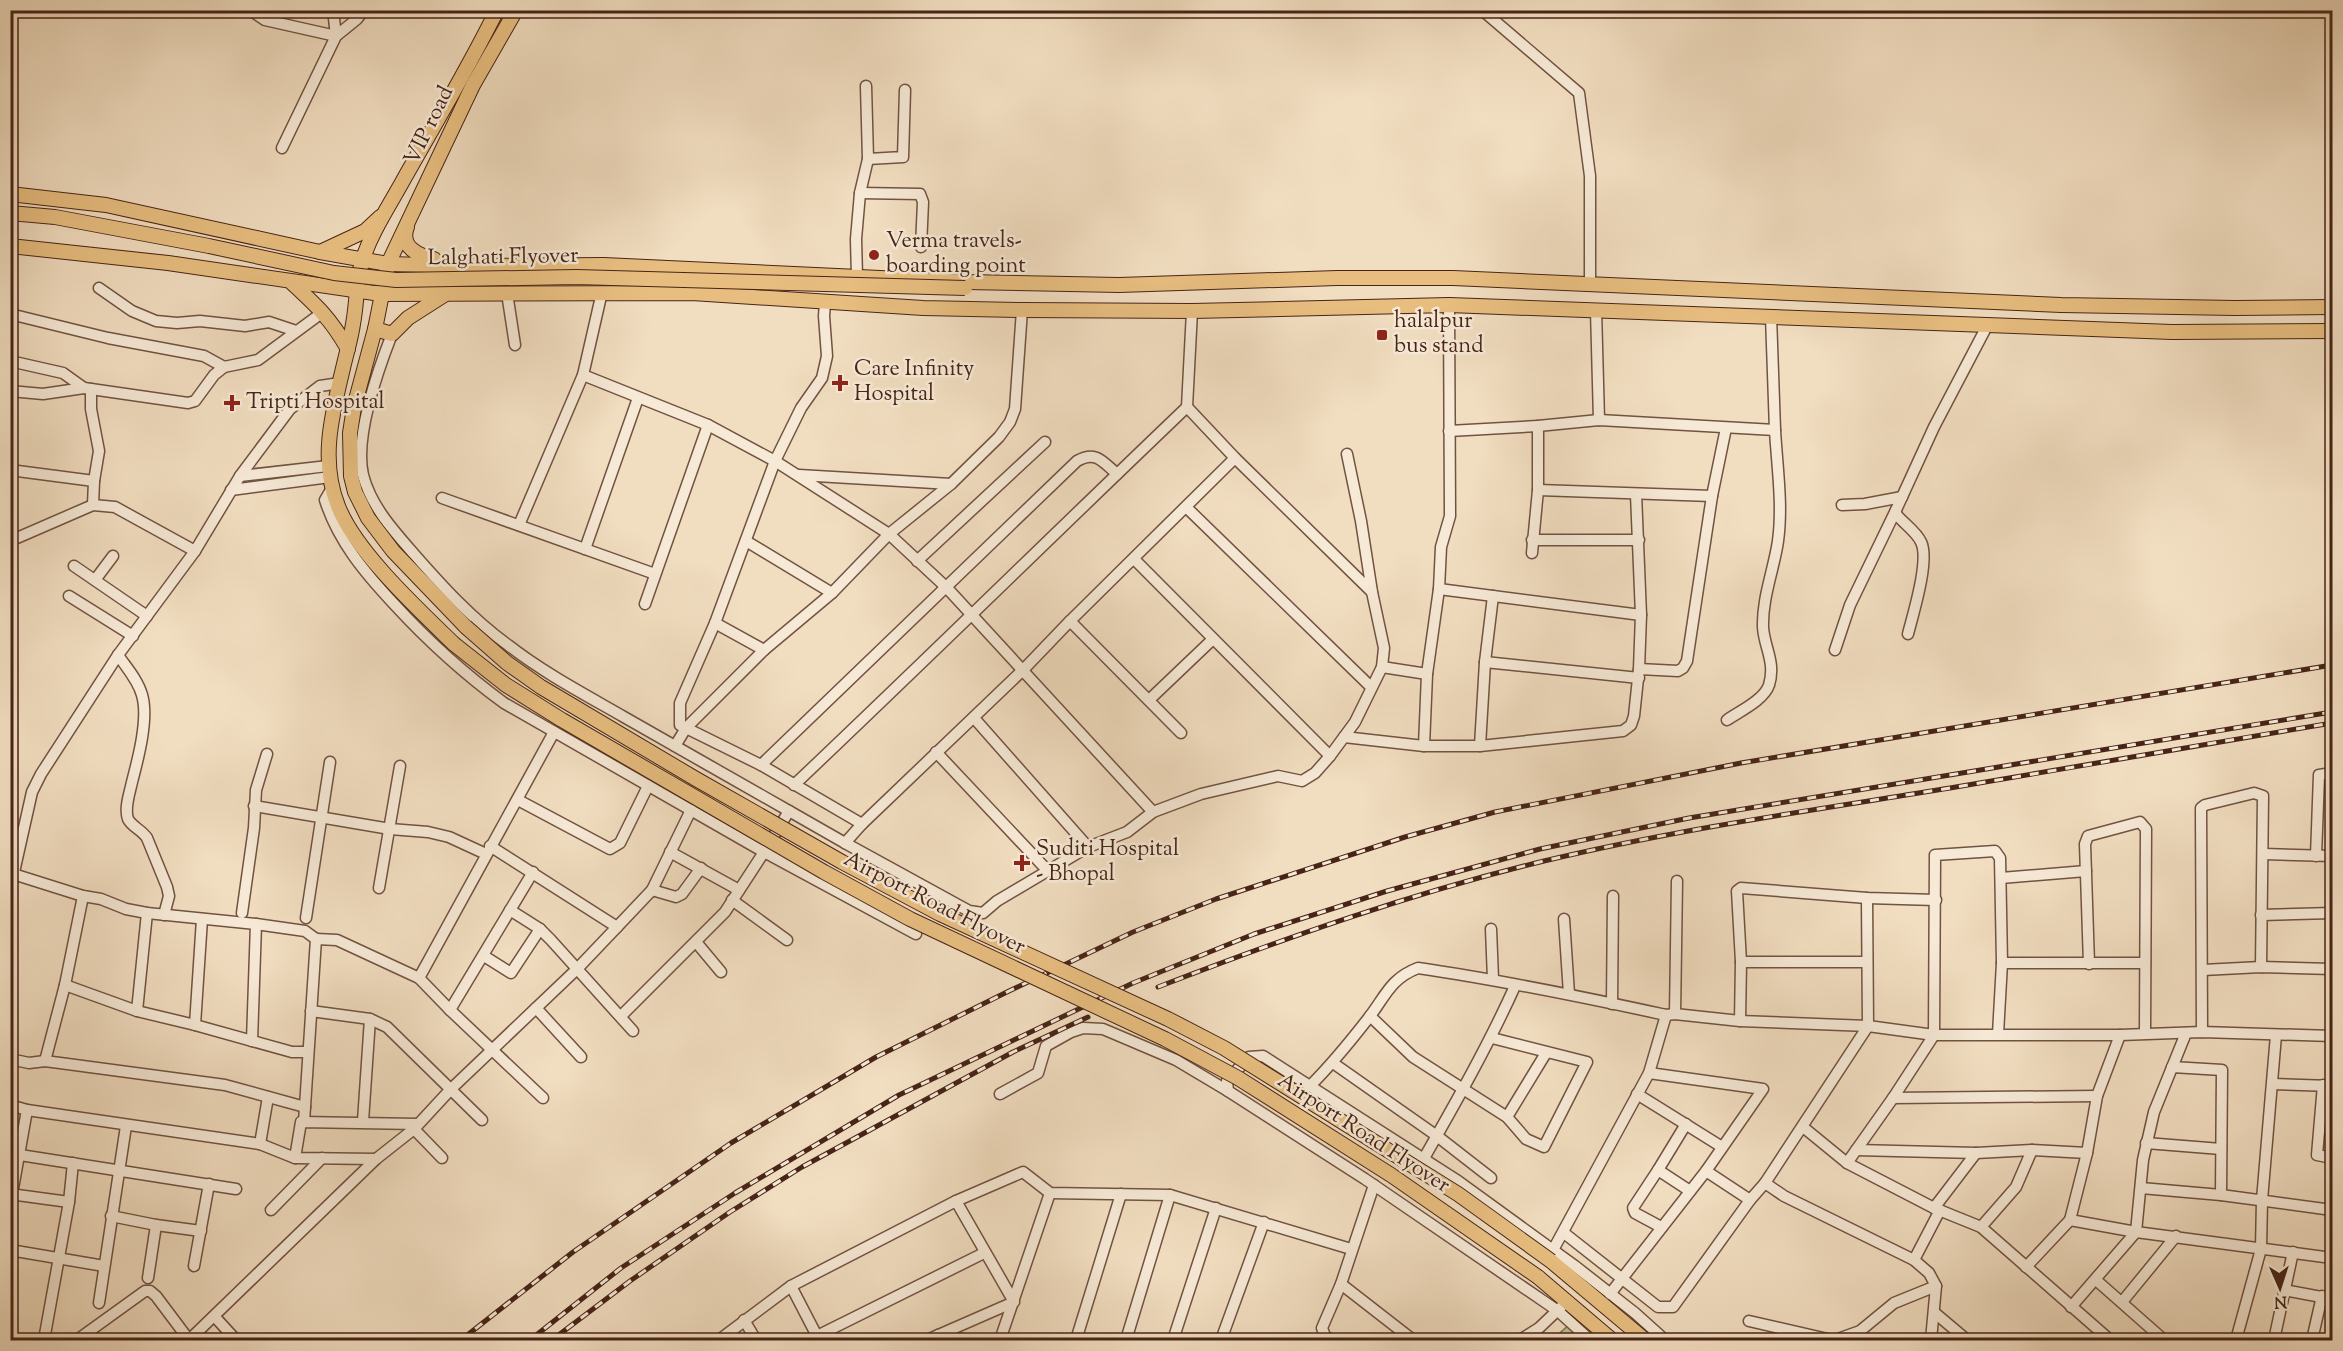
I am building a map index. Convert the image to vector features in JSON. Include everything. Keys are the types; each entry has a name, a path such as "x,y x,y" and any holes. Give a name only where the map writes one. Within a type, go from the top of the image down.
{"main road":[{"name":"VIP road","path":"330,477 329,431 354,323 356,290 363,260 385,213 497,10"},
{"name":"VIP road","path":"375,329 388,264 473,85 516,10"},
{"path":"421,192 405,232 408,245 418,255 465,266"},
{"path":"10,194 106,205 320,252 388,264 604,265 1002,284 1161,285 1421,277 2061,305 2332,307"},
{"name":"Lalghati Flyover","path":"10,213 55,217 209,246 334,273 396,280 576,277 982,289 1002,284"},
{"path":"320,252 365,231 385,213"},
{"path":"10,246 168,263 292,283 381,294 692,293 825,303 1022,310 1192,311 1350,305 1449,305 2172,332 2332,331"},
{"path":"292,283 323,312 348,349"},
{"path":"375,329 392,334 408,318 444,295"},
{"name":"Airport Road Flyover","path":"375,329 354,407 350,433 351,476 355,492 368,518 381,536 507,663 541,687 842,862 960,924 1168,1019 1224,1048 1552,1256 1645,1341"},
{"name":"Airport Road Flyover","path":"330,477 346,524 363,548 454,644 506,685 824,872 910,919 1165,1039 1238,1078 1391,1175 1538,1277 1612,1341"}],"street":[{"path":"250,10 265,20 336,36"},
{"path":"333,10 336,36"},
{"path":"282,148 336,36 357,19 363,10"},
{"path":"1482,10 1579,93 1590,176 1590,285"},
{"path":"856,277 856,239 860,193 868,159 867,86"},
{"path":"868,159 903,157 905,90"},
{"path":"860,193 920,194 923,202 921,247"},
{"path":"99,288 132,311 156,321 177,323 200,321 245,326 269,322 296,331"},
{"path":"519,525 583,375 602,292"},
{"path":"507,293 515,345"},
{"path":"825,303 827,356 822,378 801,408 775,461 714,623 680,703 679,718 680,724 686,728 761,765 862,824"},
{"path":"1424,746 1427,674 1439,589 1441,547 1450,516 1449,305"},
{"path":"1596,309 1599,420"},
{"path":"675,746 686,728 764,650 832,593 889,534 951,484 999,437 1010,422 1015,409 1022,310"},
{"path":"794,785 1187,408 1192,311"},
{"path":"10,391 43,394 88,388 188,403 195,400 214,375 224,367 258,360 323,312"},
{"path":"10,314 108,338 204,356 224,367"},
{"path":"1727,720 1766,693 1770,683 1770,654 1765,643 1763,627 1764,609 1780,523 1771,316"},
{"path":"1835,650 1850,605 1934,427 1987,326"},
{"path":"392,334 372,392 363,434 362,472 374,502 387,522 463,619 675,746 845,843 969,911 983,913 997,901 1047,870 1088,847 1127,832 1153,812 1201,794 1278,776 1302,781 1315,772 1330,756 1355,722 1382,667 1384,648 1371,592 1362,521 1347,454"},
{"path":"10,361 63,373 88,388"},
{"path":"583,375 708,425 775,461 889,534 947,588 1153,812"},
{"path":"10,890 32,792 41,774 118,655 195,551 240,476 290,409 320,386 340,383"},
{"path":"88,388 99,451 93,505"},
{"path":"585,549 639,398"},
{"path":"1187,408 1371,592"},
{"path":"1449,431 1599,420 1775,430"},
{"path":"645,604 708,425"},
{"path":"1532,553 1538,490 1538,426"},
{"path":"1485,662 1639,674 1678,671 1683,668 1687,661 1712,496 1726,428"},
{"path":"917,561 1045,442"},
{"path":"761,765 1077,461 1086,456 1095,456 1117,474"},
{"path":"845,843 936,752 1023,670 1235,458"},
{"path":"10,470 94,481"},
{"path":"798,475 951,484"},
{"path":"240,476 330,477"},
{"path":"231,490 330,477"},
{"path":"330,477 325,500 338,533 389,599 427,639 468,676 504,703 554,732 764,852 916,934"},
{"path":"1538,490 1712,496"},
{"path":"1344,737 1424,746 1480,746 1623,731 1631,725 1639,674 1641,615 1636,494"},
{"path":"1842,505 1865,504 1902,497"},
{"path":"442,498 656,574"},
{"path":"10,541 93,505 115,507 195,551"},
{"path":"1186,507 1371,687"},
{"path":"1896,510 1896,514 1916,533 1922,543 1924,555 1921,582 1908,634"},
{"path":"1532,540 1639,540"},
{"path":"746,541 832,593"},
{"path":"95,580 112,556"},
{"path":"1134,559 1330,756"},
{"path":"74,566 147,616"},
{"path":"1439,589 1641,615"},
{"path":"69,596 133,636"},
{"path":"1480,746 1485,662 1493,596"},
{"path":"1070,621 1181,733"},
{"path":"714,623 764,650"},
{"path":"1149,700 1213,639"},
{"path":"118,655 139,687 143,697 144,713 139,754 129,793 127,815 129,822 143,832 147,838 167,887 169,896 164,915"},
{"path":"1382,667 1427,674"},
{"path":"974,718 1088,847"},
{"path":"419,978 554,732"},
{"path":"936,752 1047,870"},
{"path":"242,913 254,828 256,790 267,754"},
{"path":"306,918 330,762"},
{"path":"379,888 400,766"},
{"path":"2316,856 2319,775 2332,773"},
{"path":"518,800 610,849 620,843 648,786"},
{"path":"2202,1032 2201,808 2205,805 2254,794 2263,796 2261,967"},
{"path":"254,806 449,837 488,850 533,872 617,927"},
{"path":"77,1341 145,1291 150,1291 189,1341 376,1160 416,1126 451,1089 577,969 652,890 691,810"},
{"path":"621,1016 725,912 789,811"},
{"path":"2089,964 2085,844 2088,836 2140,822 2146,829 2145,1033"},
{"path":"1847,1163 1934,1035 1935,855 1995,851 2000,858 2002,963 1998,1034"},
{"path":"670,852 739,890"},
{"path":"2264,855 2332,856"},
{"path":"652,890 676,897 682,894 701,868"},
{"path":"2001,878 2086,871"},
{"path":"450,1010 484,957 533,872"},
{"path":"13,874 83,896 101,899 126,909 305,931 316,939 337,940 360,949 419,978 543,1098"},
{"path":"1552,1256 1649,1074 1671,1015 1677,881"},
{"path":"1740,1021 1741,962 1737,891 1742,888 1867,898 1936,900"},
{"path":"45,1060 65,985 83,896"},
{"path":"1612,1004 1613,896"},
{"path":"1564,1233 1658,1307 1673,1307 1750,1200 1765,1183 1868,1026 1867,898"},
{"path":"732,900 787,940"},
{"path":"510,910 540,929 633,1031"},
{"path":"137,1011 147,913"},
{"path":"2261,915 2332,913"},
{"path":"1564,919 1569,994"},
{"path":"195,1025 202,920"},
{"path":"252,1041 256,924"},
{"path":"484,957 511,973 540,929"},
{"path":"1491,929 1493,979"},
{"path":"304,1122 316,939"},
{"path":"696,942 722,972"},
{"path":"1741,962 1866,962"},
{"path":"2002,963 2145,963"},
{"path":"2203,970 2261,967 2332,969"},
{"path":"1310,1086 1333,1063 1388,989 1407,972 1418,968 1493,979 1515,986 1569,994 1671,1015 1740,1021 1868,1026 1934,1035 2120,1035 2202,1032 2332,1036"},
{"path":"65,985 137,1011 292,1052 308,1052"},
{"path":"1423,1160 1492,1038 1515,986"},
{"path":"536,1008 581,1057"},
{"path":"311,1011 370,1019 387,1027 482,1120"},
{"path":"1370,1016 1413,1057 1507,1117 1526,1139 1544,1147 1587,1062 1492,1038"},
{"path":"363,1121 370,1019"},
{"path":"1000,1094 1038,1073 1046,1046 1071,1032 1095,1028 1111,1032 1176,1060 1374,1185 1557,1311 1590,1341"},
{"path":"2071,1307 2136,1232 2146,1143 2154,1112 2186,1033"},
{"path":"2026,1267 2070,1220 2087,1153 2097,1096 2120,1035"},
{"path":"2236,1341 2261,1249 2262,1200 2276,1035"},
{"path":"1507,1117 1546,1053"},
{"path":"1228,1091 1227,1081 1249,1057 1263,1056 1458,1181 1552,1256 1610,1294 1665,1341"},
{"path":"10,1059 29,1063 45,1060 225,1085 305,1107"},
{"path":"1333,1063 1437,1136 1491,1178"},
{"path":"2172,1067 2222,1070 2221,1195"},
{"path":"1610,1294 1706,1171 1763,1089 1649,1074"},
{"path":"2273,1084 2328,1086 2317,1155 2332,1158"},
{"path":"1637,1094 1722,1147"},
{"path":"1893,1098 2097,1096"},
{"path":"260,1144 268,1097"},
{"path":"10,1105 27,1110 260,1144 295,1158 376,1160"},
{"path":"27,1110 11,1194 69,1202"},
{"path":"295,1158 301,1122 363,1121 416,1126 442,1158"},
{"path":"1661,1227 1635,1213 1633,1208 1686,1124"},
{"path":"99,1303 126,1125"},
{"path":"1803,1127 1847,1163 1937,1209 1981,1227 2106,1339"},
{"path":"2146,1143 2221,1149"},
{"path":"1856,1150 1976,1153 2032,1150 2087,1153"},
{"path":"1981,1227 2016,1187 2032,1150"},
{"path":"1914,1260 1937,1209 1976,1153"},
{"path":"20,1155 236,1189"},
{"path":"271,1210 322,1158"},
{"path":"44,1341 69,1202 73,1163"},
{"path":"1658,1170 1690,1191"},
{"path":"1706,1171 1750,1200"},
{"path":"719,1341 792,1286 956,1201 1023,1172 1050,1193 1170,1195 1351,1249"},
{"path":"1765,1183 1784,1196 1914,1260 1929,1273 1936,1286 1931,1341"},
{"path":"194,1266 209,1184"},
{"path":"1331,1341 1323,1333 1322,1328 1341,1284 1374,1185"},
{"path":"2141,1188 2221,1195 2332,1210"},
{"path":"1000,1341 1050,1193"},
{"path":"1076,1341 1121,1194"},
{"path":"1126,1341 1170,1195"},
{"path":"956,1201 1014,1302"},
{"path":"1173,1341 1216,1208"},
{"path":"111,1216 201,1231"},
{"path":"2070,1220 2136,1232 2332,1258"},
{"path":"1221,1341 1264,1222"},
{"path":"148,1278 156,1225"},
{"path":"2122,1302 2176,1236"},
{"path":"10,1250 104,1266"},
{"path":"2274,1341 2293,1252"},
{"path":"792,1286 818,1338 984,1253"},
{"path":"2096,1280 2164,1341"},
{"path":"1341,1284 1413,1341"},
{"path":"1749,1321 1833,1341 1860,1331 1893,1303 1936,1286"},
{"path":"2284,1290 2327,1298 2312,1341"},
{"path":"1520,1341 1557,1311 1566,1300"},
{"path":"927,1341 1014,1302"},
{"path":"1935,1313 1967,1341"},
{"path":"215,1317 236,1341"},
{"path":"744,1320 756,1341"},
{"path":"938,1335 968,1341"}],"green space":[{"path":"1571,1323 1590,1340 1552,1340"}],"railway":[{"path":"461,1340 573,1252 731,1143 876,1057 1133,932 1216,899 1405,837 1495,812 1741,763 2332,665"},
{"path":"530,1340 621,1268 735,1193 899,1095 1133,983 1254,934 1387,891 1540,849 1689,818 2332,712"},
{"path":"1158,987 1253,951 1397,902 1544,861 1645,839 1746,821 2332,723"},
{"path":"552,1340 630,1281 730,1212 802,1167 1013,1052 1088,1017"}],"place":[{"name":"Verma travels- boarding point","path":"874,255"},
{"name":"halalpur bus stand","path":"1382,335"},
{"name":"Care Infinity Hospital","path":"840,383"},
{"name":"Tripti Hospital","path":"232,403"},
{"name":"Suditi Hospital - Bhopal","path":"1022,863"}]}
